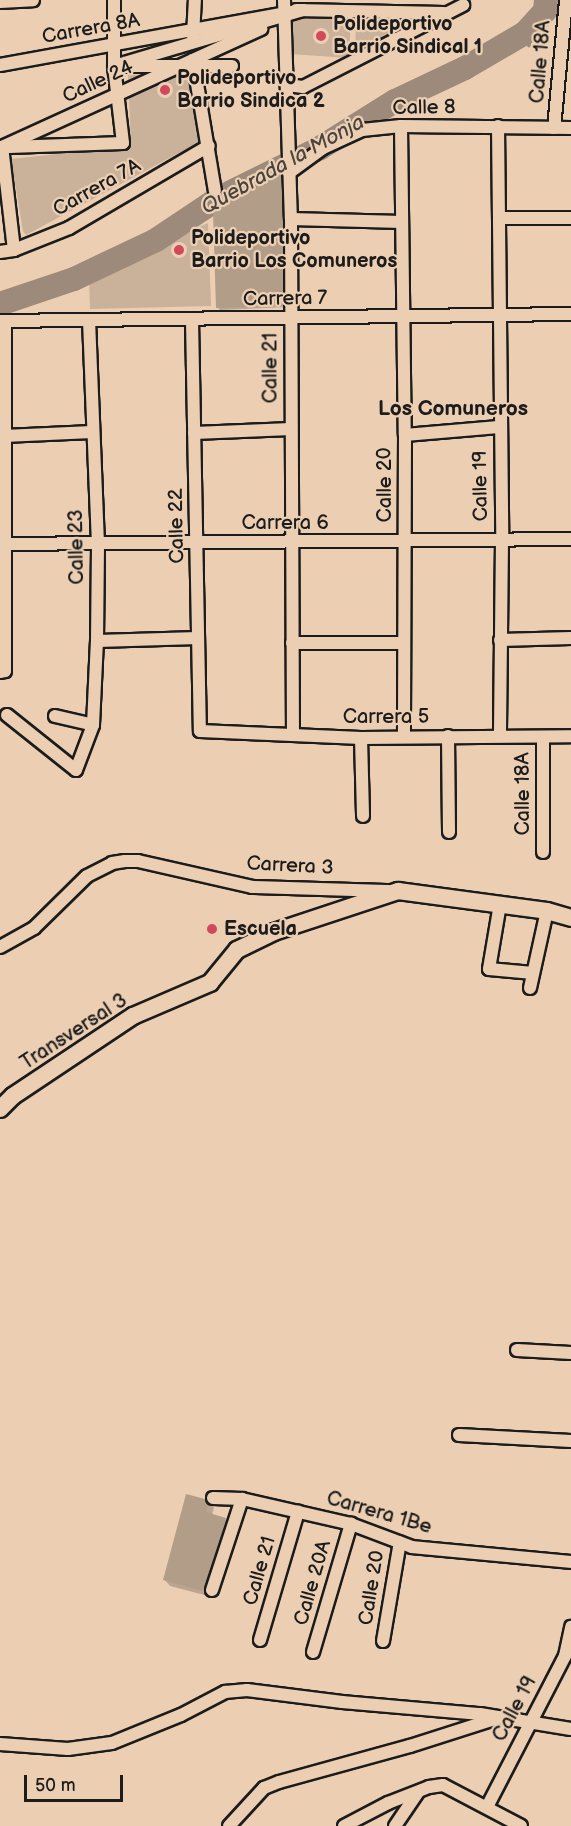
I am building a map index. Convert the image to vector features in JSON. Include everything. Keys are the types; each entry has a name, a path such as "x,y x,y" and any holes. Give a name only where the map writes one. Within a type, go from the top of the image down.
{"street":[{"path":"0,2 33,0"},
{"path":"15,250 3,147 123,143 114,66 114,0"},
{"path":"195,0 193,66 209,146 215,192"},
{"name":"Calle 18A","path":"554,128 566,0"},
{"path":"285,5 303,10 463,5"},
{"name":"Calle 21","path":"285,5 291,219 293,735"},
{"path":"287,85 303,87 448,6"},
{"name":"Carrera 8A","path":"114,66 303,10"},
{"name":"Carrera 8A","path":"0,65 303,10"},
{"name":"Calle 24","path":"3,147 303,10"},
{"name":"Carrera 8A","path":"114,66 232,66"},
{"name":"Calle 8","path":"289,170 323,148 362,130 401,126 571,129"},
{"name":"Calle 20","path":"401,126 405,435 404,737"},
{"name":"Calle 19","path":"498,126 499,427 502,540 500,736"},
{"name":"Carrera 7A","path":"0,252 15,250 69,228 209,146"},
{"path":"499,218 571,218"},
{"path":"291,219 402,222"},
{"name":"Carrera 7","path":"2,321 571,314"},
{"name":"Calle 22","path":"192,320 200,731"},
{"path":"2,321 4,436 2,671"},
{"name":"Calle 23","path":"7,715 76,770 93,725 97,641 98,544 89,321"},
{"path":"405,435 499,427"},
{"path":"194,434 291,429"},
{"path":"4,436 92,432"},
{"name":"Carrera 6","path":"2,544 571,539"},
{"path":"97,641 198,638"},
{"path":"500,640 571,638"},
{"path":"292,644 403,643"},
{"path":"55,716 93,725"},
{"name":"Carrera 5","path":"200,731 361,738 571,736"},
{"path":"448,736 449,832"},
{"name":"Calle 18A","path":"543,737 543,852"},
{"path":"361,738 363,816"},
{"name":"Carrera 3","path":"0,947 34,928 87,876 112,863 125,861 138,861 252,887 398,891 547,911 571,918"},
{"name":"Transversal 3","path":"0,1109 13,1096 133,1016 210,983 237,950 274,932 398,891"},
{"path":"500,904 489,969 533,973"},
{"path":"530,988 547,911"},
{"path":"517,1350 571,1353"},
{"path":"459,1435 571,1441"},
{"name":"Carrera 1Be","path":"213,1498 242,1499 351,1524 421,1548 571,1562"},
{"path":"212,1590 242,1499"},
{"name":"Calle 21","path":"260,1640 298,1512"},
{"name":"Calle 20A","path":"313,1652 351,1524"},
{"name":"Calle 20","path":"383,1641 400,1542"},
{"name":"Calle 19","path":"487,1807 565,1656 571,1627"},
{"path":"558,1670 571,1672"},
{"path":"0,1744 68,1749 112,1743 181,1715 225,1692 247,1690 499,1717 571,1729"},
{"path":"229,1826 264,1788 410,1746 499,1717"},
{"path":"344,1826 418,1792 443,1785 521,1826"},
{"path":"395,1826 418,1792"}],"shaded area":[{"name":"Polideportivo Barrio Sindical 1","path":"292,15 351,17 349,58 290,54"},
{"path":"356,18 421,20 355,54"},
{"path":"194,73 201,141 26,235 23,231 11,159 131,146 128,75"},
{"name":"Polideportivo Barrio Los Comuneros","path":"208,223 211,306 90,309 89,278"}],"building":[{"path":"288,168 287,305 216,308 213,212"},
{"path":"186,1494 209,1500 206,1512 226,1518 206,1592 163,1580"}],"waterway":[{"name":"Quebrada la Monja","path":"0,304 74,279 156,240 219,198 320,148 395,101 465,68 525,33 545,11 546,0"},
{"path":"525,33 529,45"}],"place":[{"name":"Polideportivo Barrio Sindical 1","path":"321,36"},
{"name":"Polideportivo Barrio Sindica 2","path":"165,90"},
{"name":"Polideportivo Barrio Los Comuneros","path":"179,250"},
{"name":"Escuela","path":"212,929"}],"district":[{"name":"Los Comuneros","path":"453,409"}]}
